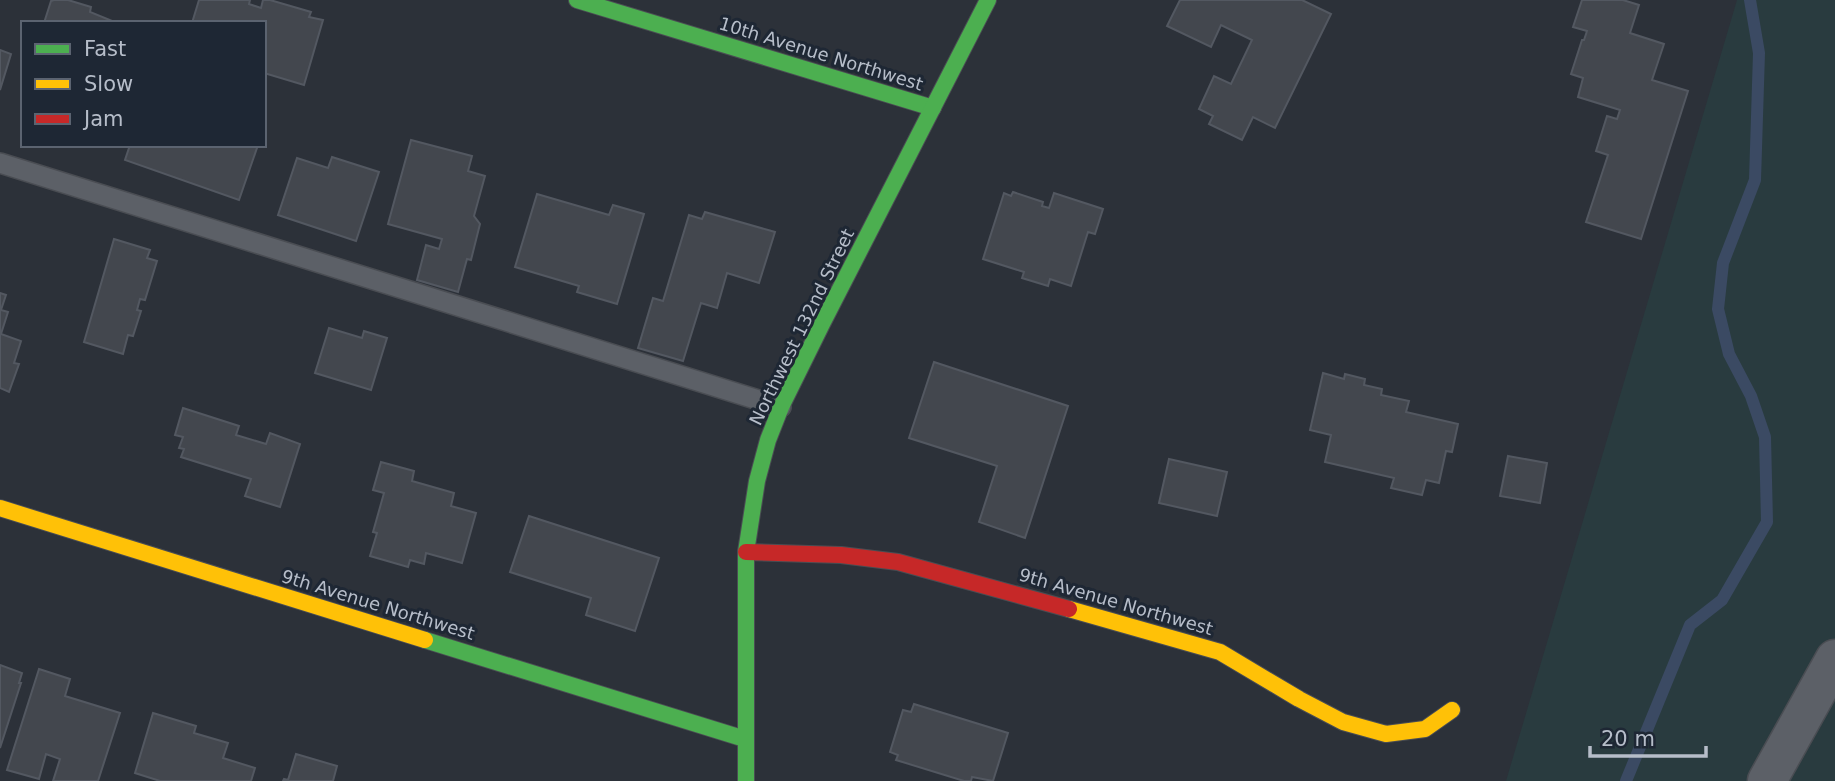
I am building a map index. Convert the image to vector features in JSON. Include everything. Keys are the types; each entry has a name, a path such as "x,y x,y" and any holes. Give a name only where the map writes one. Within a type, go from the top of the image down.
{"street":[{"name":"10th Avenue Northwest","path":"577,0 933,108"},
{"name":"Northwest 132nd Street","path":"746,781 746,552 757,481 768,440 781,407 988,0"},
{"name":"9th Avenue Northwest","path":"0,508 745,739"},
{"name":"9th Avenue Northwest","path":"746,552 826,553 898,562 1180,639 1220,652 1343,722 1386,734 1425,729 1452,710"},
{"path":"1767,781 1835,659"}],"lane":[{"path":"0,163 781,407"}],"shaded area":[{"path":"1737,0 1835,0 1835,781 1506,781"}],"building":[{"path":"68,0 91,7 90,12 112,21 45,21 51,1"},
{"path":"199,0 250,0 249,4 261,8 263,0 270,0 311,12 309,17 323,20 304,85 266,74 266,21 193,21"},
{"path":"1180,0 1302,0 1331,14 1275,128 1253,117 1242,140 1209,124 1213,116 1199,109 1214,76 1231,84 1252,40 1221,25 1211,47 1167,26"},
{"path":"1582,0 1623,0 1639,5 1630,33 1664,44 1652,80 1688,91 1641,239 1586,222 1608,155 1596,151 1607,116 1617,119 1620,110 1578,97 1583,78 1571,74 1587,31 1573,27"},
{"path":"0,50 11,54 0,90"},
{"path":"411,140 472,156 468,171 485,176 474,216 480,224 471,260 467,259 458,292 417,280 426,245 439,249 442,239 388,224"},
{"path":"129,147 257,147 239,200 125,160"},
{"path":"332,157 379,172 356,241 278,215 297,158 328,168"},
{"path":"1013,192 1043,202 1042,206 1049,208 1054,193 1103,209 1095,234 1088,232 1071,286 1050,279 1048,286 1022,278 1024,272 983,259 1004,193 1011,196"},
{"path":"537,194 609,215 613,205 644,214 617,304 577,292 579,286 515,267"},
{"path":"705,212 775,232 759,283 727,273 717,308 701,303 683,361 638,348 653,298 663,301 689,215 702,219"},
{"path":"114,239 150,250 147,258 157,261 145,300 140,299 137,310 141,311 133,336 128,335 123,354 84,342"},
{"path":"0,293 6,295 1,310 8,312 1,334 21,341 14,363 19,364 9,392 0,388"},
{"path":"329,328 362,338 364,331 387,338 371,390 315,373"},
{"path":"934,362 1068,406 1025,538 979,522 997,466 909,438"},
{"path":"1323,373 1344,379 1345,374 1365,379 1364,385 1382,389 1381,395 1409,401 1406,412 1458,424 1452,452 1446,451 1439,483 1426,480 1422,495 1391,488 1394,478 1325,462 1331,435 1310,430"},
{"path":"183,408 239,426 236,435 266,444 270,433 300,444 280,507 245,496 251,479 181,457 184,449 179,448 183,437 175,435"},
{"path":"1508,456 1547,463 1540,503 1500,496"},
{"path":"1169,459 1227,472 1217,516 1159,503"},
{"path":"381,462 414,471 412,481 454,493 451,506 476,513 462,563 426,553 424,564 410,560 408,567 370,556 377,533 373,532 384,493 373,490"},
{"path":"529,516 659,558 635,631 586,615 591,598 510,572"},
{"path":"0,665 22,673 0,748"},
{"path":"39,669 70,679 65,696 120,713 98,781 53,781 60,759 46,754 39,779 7,770"},
{"path":"914,704 1008,733 993,781 972,777 971,781 964,781 896,760 898,755 890,752 903,710 911,712"},
{"path":"153,713 196,726 194,733 228,743 223,758 255,768 251,781 160,781 135,773"},
{"path":"296,754 337,766 333,781 283,781 288,780"}],"waterway":[{"path":"1626,781 1690,625 1722,600 1767,522 1765,437 1751,396 1729,354 1718,309 1723,263 1755,180 1759,53 1750,0"}],"traffic: fast":[{"path":"577,0 933,108"},
{"path":"746,781 746,552 757,481 768,440 781,407 822,324 988,0"},
{"path":"425,640 745,739"}],"traffic: slow":[{"path":"0,508 425,640"},
{"path":"1069,609 1220,652 1343,722 1386,734 1425,729 1452,710"}],"traffic: jam":[{"path":"746,552 841,555 898,562 1069,609"}]}
